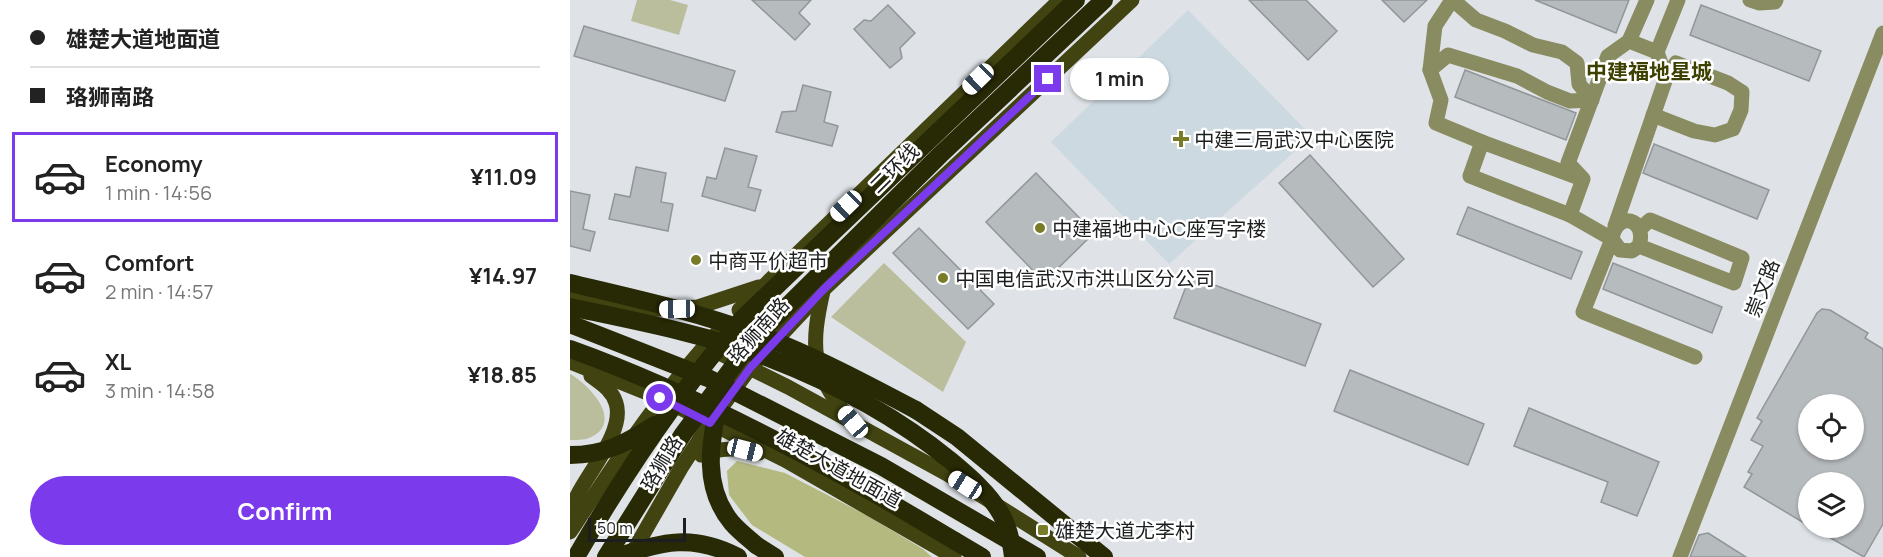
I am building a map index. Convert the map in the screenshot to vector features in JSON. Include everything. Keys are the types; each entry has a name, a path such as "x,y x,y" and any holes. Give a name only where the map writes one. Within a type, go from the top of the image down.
{"highway":[{"path":"576,557 659,423 743,318 1076,0"},
{"name":"二环线","path":"606,557 682,434 752,341 931,164 1104,0"},
{"path":"570,283 663,305 759,335 838,369 916,410 957,437 1104,557"},
{"path":"570,307 682,332 767,357 854,397 925,441 985,492 1000,513 1010,534 1013,557"},
{"path":"570,324 708,378 881,466 1037,557"},
{"path":"570,349 613,364 706,406 868,490 951,547 982,557"},
{"path":"731,367 720,397 713,429 710,471 714,491 732,523 756,545 776,557"},
{"path":"570,455 589,455 610,450 659,423"},
{"path":"617,557 650,545 689,541 706,544 738,557"}],"main road":[{"name":"珞狮南路","path":"705,346 763,286 1060,0"},
{"name":"珞狮南路","path":"710,423 750,368 824,289 1132,0"},
{"path":"624,311 698,307 763,286"},
{"path":"824,289 816,322 814,347 820,377 834,400 853,422"},
{"path":"570,294 624,311 750,368 947,474 1079,557"},
{"name":"珞狮路","path":"570,532 660,398 705,346"},
{"path":"570,363 608,388 616,404 616,422 612,436 578,494 573,505 570,523"},
{"name":"雄楚大道地面道","path":"570,363 660,398 951,547"},
{"name":"珞狮路","path":"630,557 681,468 710,423"},
{"path":"681,468 702,454 719,449 745,450 784,460"}],"street":[{"path":"1582,179 1436,123 1441,100 1430,70 1435,26 1452,0 1476,20 1533,45 1562,52 1577,63 1580,84 1592,100"},
{"path":"1582,179 1568,163 1608,56 1629,41 1647,0"},
{"path":"1666,78 1657,52 1678,0"},
{"path":"1750,0 1759,3 1776,2 1776,0"},
{"name":"崇文路","path":"1680,557 1883,33"},
{"path":"1629,41 1657,52"},
{"path":"1430,70 1448,55 1517,76 1570,101 1592,100"},
{"path":"1653,115 1694,131 1715,135 1733,129 1741,110 1742,92 1728,83 1676,63 1666,78 1653,115 1614,233 1583,312 1695,357"},
{"path":"1482,142 1470,176 1614,233"},
{"path":"1570,215 1582,179"},
{"path":"1629,220 1640,229 1642,237 1639,246 1632,251 1620,250 1614,233 1620,222 1629,220"},
{"path":"1639,246 1734,283 1742,258 1650,220 1640,229"}],"shaded area":[{"name":"中建三局武汉中心医院","path":"1188,10 1312,136 1169,264 1051,142"}],"green space":[{"path":"637,0 670,0 688,5 679,35 631,21"},
{"path":"884,263 966,342 943,392 831,317"},
{"path":"570,374 594,395 604,414 604,423 599,431 587,439 570,440"},
{"path":"737,461 785,473 866,515 923,549 932,557 805,557 752,525 729,495 727,471"}],"building":[{"path":"752,0 811,0 799,13 810,24 795,40"},
{"path":"1249,0 1306,0 1337,31 1308,60"},
{"path":"1382,0 1427,0 1404,22"},
{"path":"1535,0 1629,0 1616,33"},
{"path":"888,5 915,33 900,48 902,58 890,68 854,29 864,20 871,21"},
{"path":"1701,5 1821,51 1809,81 1690,35"},
{"path":"584,26 735,71 725,101 574,56"},
{"path":"1465,70 1576,113 1566,140 1455,97"},
{"path":"803,85 831,92 824,122 838,126 832,146 776,132 782,112 796,111"},
{"path":"1654,144 1769,190 1757,219 1643,173"},
{"path":"725,148 757,156 748,187 761,190 755,211 702,196 707,177 716,179"},
{"path":"1310,155 1404,259 1373,287 1279,183"},
{"path":"636,167 666,173 661,202 673,204 668,231 609,219 615,194 630,197"},
{"name":"中建福地中心C座写字楼","path":"1036,173 1094,233 1044,282 986,222"},
{"path":"570,191 590,195 583,229 595,232 590,251 570,246"},
{"path":"1468,207 1582,252 1571,279 1457,234"},
{"name":"中国电信武汉市洪山区分公司","path":"919,228 994,304 968,329 893,253"},
{"path":"1613,263 1722,307 1712,333 1603,289"},
{"path":"1190,276 1321,324 1305,366 1174,318"},
{"path":"1822,309 1830,310 1868,333 1865,338 1883,349 1883,524 1864,557 1831,538 1864,538 1864,472 1798,472 1798,519 1744,487 1752,474 1748,472 1763,446 1751,440 1762,421 1757,418 1817,313"},
{"path":"1350,370 1484,424 1468,465 1334,411"},
{"path":"1529,408 1659,462 1637,516 1601,502 1608,482 1514,446"},
{"path":"1708,533 1746,557 1690,557 1699,535"}],"place":[{"name":"中建三局武汉中心医院","path":"1181,139"},
{"name":"中建福地中心C座写字楼","path":"1040,228"},
{"name":"中商平价超市","path":"696,260"},
{"name":"中国电信武汉市洪山区分公司","path":"943,278"},
{"name":"雄楚大道尤李村","path":"1043,530"}],"district":[{"name":"中建福地星城","path":"1649,71"}],"route":[{"path":"660,398 710,423 750,368 824,289 1048,79"}]}
